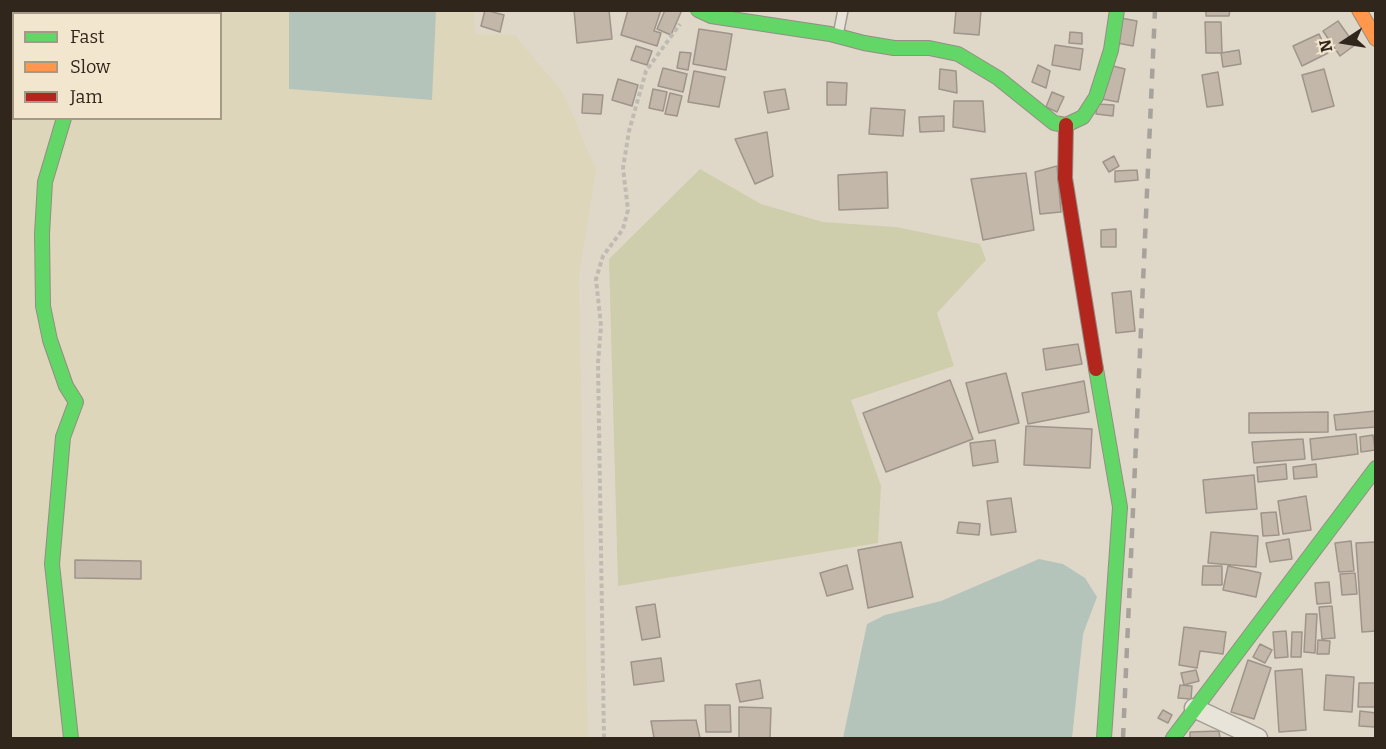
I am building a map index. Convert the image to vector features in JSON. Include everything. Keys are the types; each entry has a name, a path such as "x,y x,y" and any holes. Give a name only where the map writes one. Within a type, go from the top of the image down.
{"street":[{"path":"698,10 711,16 838,36 894,48 929,48 958,54 998,78 1054,123 1066,125 1083,117 1096,97 1111,50 1117,10"},
{"path":"1359,10 1376,39"},
{"path":"63,120 45,183 42,234 43,306 50,340 66,386 76,402 63,437 52,564 71,738"},
{"path":"1066,125 1065,178 1070,218 1120,507 1104,738"},
{"path":"1173,738 1376,468"},
{"path":"1194,708 1258,738"}],"lane":[{"path":"838,36 843,10"}],"path":[{"path":"604,738 598,363 601,326 596,279 603,256 623,229 628,210 623,168 629,131 646,71 684,19"}],"shaded area":[{"path":"10,11 473,11 476,34 515,35 564,94 596,170 579,277 588,738 11,738"},
{"path":"289,11 436,11 432,100 289,89"},
{"path":"1039,559 1063,564 1085,578 1097,597 1083,634 1072,738 843,738 867,624 885,615 941,601"}],"green space":[{"path":"700,169 761,204 823,222 896,227 980,244 986,260 937,313 954,366 851,400 881,486 878,543 618,586 609,259"}],"building":[{"path":"485,10 504,15 500,32 481,26"},
{"path":"574,10 609,10 612,39 577,43"},
{"path":"628,10 661,10 654,31 661,33 657,46 621,35"},
{"path":"665,10 682,10 671,35 657,29"},
{"path":"956,10 981,10 979,35 954,33"},
{"path":"1206,10 1230,10 1229,16 1206,16"},
{"path":"1121,18 1137,21 1133,46 1117,43"},
{"path":"1338,21 1355,45 1340,56 1323,31"},
{"path":"1205,22 1221,22 1222,53 1206,53"},
{"path":"699,29 732,34 726,70 693,64"},
{"path":"1070,32 1082,33 1082,44 1069,43"},
{"path":"1319,34 1328,53 1302,66 1293,46"},
{"path":"1055,45 1083,49 1080,70 1052,65"},
{"path":"636,46 652,51 647,65 631,60"},
{"path":"1239,50 1241,64 1223,67 1221,53"},
{"path":"680,52 691,53 688,70 677,68"},
{"path":"1038,65 1050,71 1046,88 1032,82"},
{"path":"1109,65 1125,69 1118,102 1102,99"},
{"path":"663,68 687,74 683,92 658,86"},
{"path":"940,69 956,71 957,93 939,89"},
{"path":"1324,69 1334,106 1312,112 1302,75"},
{"path":"694,71 725,77 719,107 688,102"},
{"path":"1218,72 1223,105 1207,107 1202,75"},
{"path":"618,79 638,85 632,106 612,100"},
{"path":"827,82 847,83 846,105 827,105"},
{"path":"653,89 667,92 663,111 649,108"},
{"path":"785,89 789,109 768,113 764,92"},
{"path":"1052,92 1064,97 1057,112 1046,107"},
{"path":"670,93 682,96 677,116 665,114"},
{"path":"583,94 603,95 601,114 582,113"},
{"path":"954,101 983,101 985,132 953,127"},
{"path":"1097,104 1114,105 1113,116 1096,114"},
{"path":"871,108 905,110 903,136 869,134"},
{"path":"944,116 944,131 920,132 919,117"},
{"path":"767,132 773,176 755,184 735,139"},
{"path":"1114,156 1119,166 1109,172 1103,162"},
{"path":"1057,166 1061,212 1040,214 1035,172"},
{"path":"1137,170 1138,180 1115,182 1115,171"},
{"path":"887,172 888,208 839,210 838,175"},
{"path":"1026,173 1034,230 983,240 971,179"},
{"path":"1116,229 1116,247 1101,247 1101,230"},
{"path":"1131,291 1135,331 1116,333 1112,293"},
{"path":"1078,344 1082,364 1046,370 1043,349"},
{"path":"1006,373 1019,423 979,433 966,383"},
{"path":"950,380 973,439 886,472 863,413"},
{"path":"1084,381 1089,412 1028,424 1022,393"},
{"path":"1376,411 1376,427 1336,430 1334,415"},
{"path":"1328,412 1328,432 1249,433 1249,413"},
{"path":"1026,426 1092,429 1090,468 1024,465"},
{"path":"1356,434 1358,454 1312,460 1310,439"},
{"path":"1373,435 1375,450 1361,452 1360,437"},
{"path":"1303,439 1305,459 1254,463 1252,442"},
{"path":"995,440 998,462 973,466 970,443"},
{"path":"1286,464 1287,479 1258,482 1257,467"},
{"path":"1316,464 1317,477 1294,479 1293,467"},
{"path":"1254,475 1257,509 1206,513 1203,480"},
{"path":"1306,496 1311,530 1283,534 1278,501"},
{"path":"1011,498 1016,532 991,535 987,501"},
{"path":"1276,512 1279,535 1263,536 1261,513"},
{"path":"959,522 980,524 979,535 957,533"},
{"path":"1211,532 1258,536 1256,567 1208,563"},
{"path":"1289,539 1292,559 1270,562 1266,543"},
{"path":"1351,541 1354,571 1339,572 1335,543"},
{"path":"901,542 913,597 868,608 858,550"},
{"path":"1376,542 1376,631 1362,632 1356,543"},
{"path":"75,560 141,561 141,579 75,578"},
{"path":"847,565 853,589 827,596 820,573"},
{"path":"1203,566 1222,566 1222,585 1202,585"},
{"path":"1228,566 1261,573 1256,597 1223,590"},
{"path":"1355,573 1357,594 1342,595 1340,574"},
{"path":"1329,582 1331,603 1317,604 1315,583"},
{"path":"655,604 660,637 642,640 636,607"},
{"path":"1332,606 1335,638 1322,639 1319,607"},
{"path":"1306,614 1317,614 1315,653 1304,652"},
{"path":"1184,627 1226,632 1223,654 1200,651 1197,668 1179,665"},
{"path":"1286,631 1288,657 1275,658 1273,632"},
{"path":"1292,632 1302,632 1301,657 1291,657"},
{"path":"1318,640 1330,641 1329,654 1317,654"},
{"path":"1260,644 1272,650 1265,663 1253,657"},
{"path":"661,658 664,681 634,685 631,662"},
{"path":"1248,660 1271,668 1254,719 1231,712"},
{"path":"1302,669 1306,730 1279,732 1275,671"},
{"path":"1196,670 1199,681 1184,685 1181,673"},
{"path":"1326,675 1354,677 1352,712 1324,710"},
{"path":"760,680 763,698 740,702 736,684"},
{"path":"1359,683 1376,683 1376,707 1358,707"},
{"path":"1180,685 1192,686 1191,699 1178,698"},
{"path":"705,705 730,705 731,732 706,732"},
{"path":"739,707 771,708 770,738 739,738"},
{"path":"1163,710 1172,715 1168,723 1158,718"},
{"path":"1360,711 1376,713 1375,727 1359,726"},
{"path":"696,720 700,738 654,738 651,721"},
{"path":"1219,731 1220,738 1190,738 1190,732"}],"railway":[{"path":"1123,738 1155,10"}],"traffic: fast":[{"path":"698,10 711,16 830,34 864,43 894,48 929,48 958,54 998,78 1054,123 1066,125 1083,117 1096,97 1111,50 1117,10"},
{"path":"63,120 45,182 42,234 43,306 50,340 66,386 76,402 63,437 52,564 71,738"},
{"path":"1096,369 1120,507 1104,738"},
{"path":"1173,738 1376,468"}],"traffic: slow":[{"path":"1359,10 1376,39"}],"traffic: jam":[{"path":"1066,125 1065,178 1096,369"}]}
